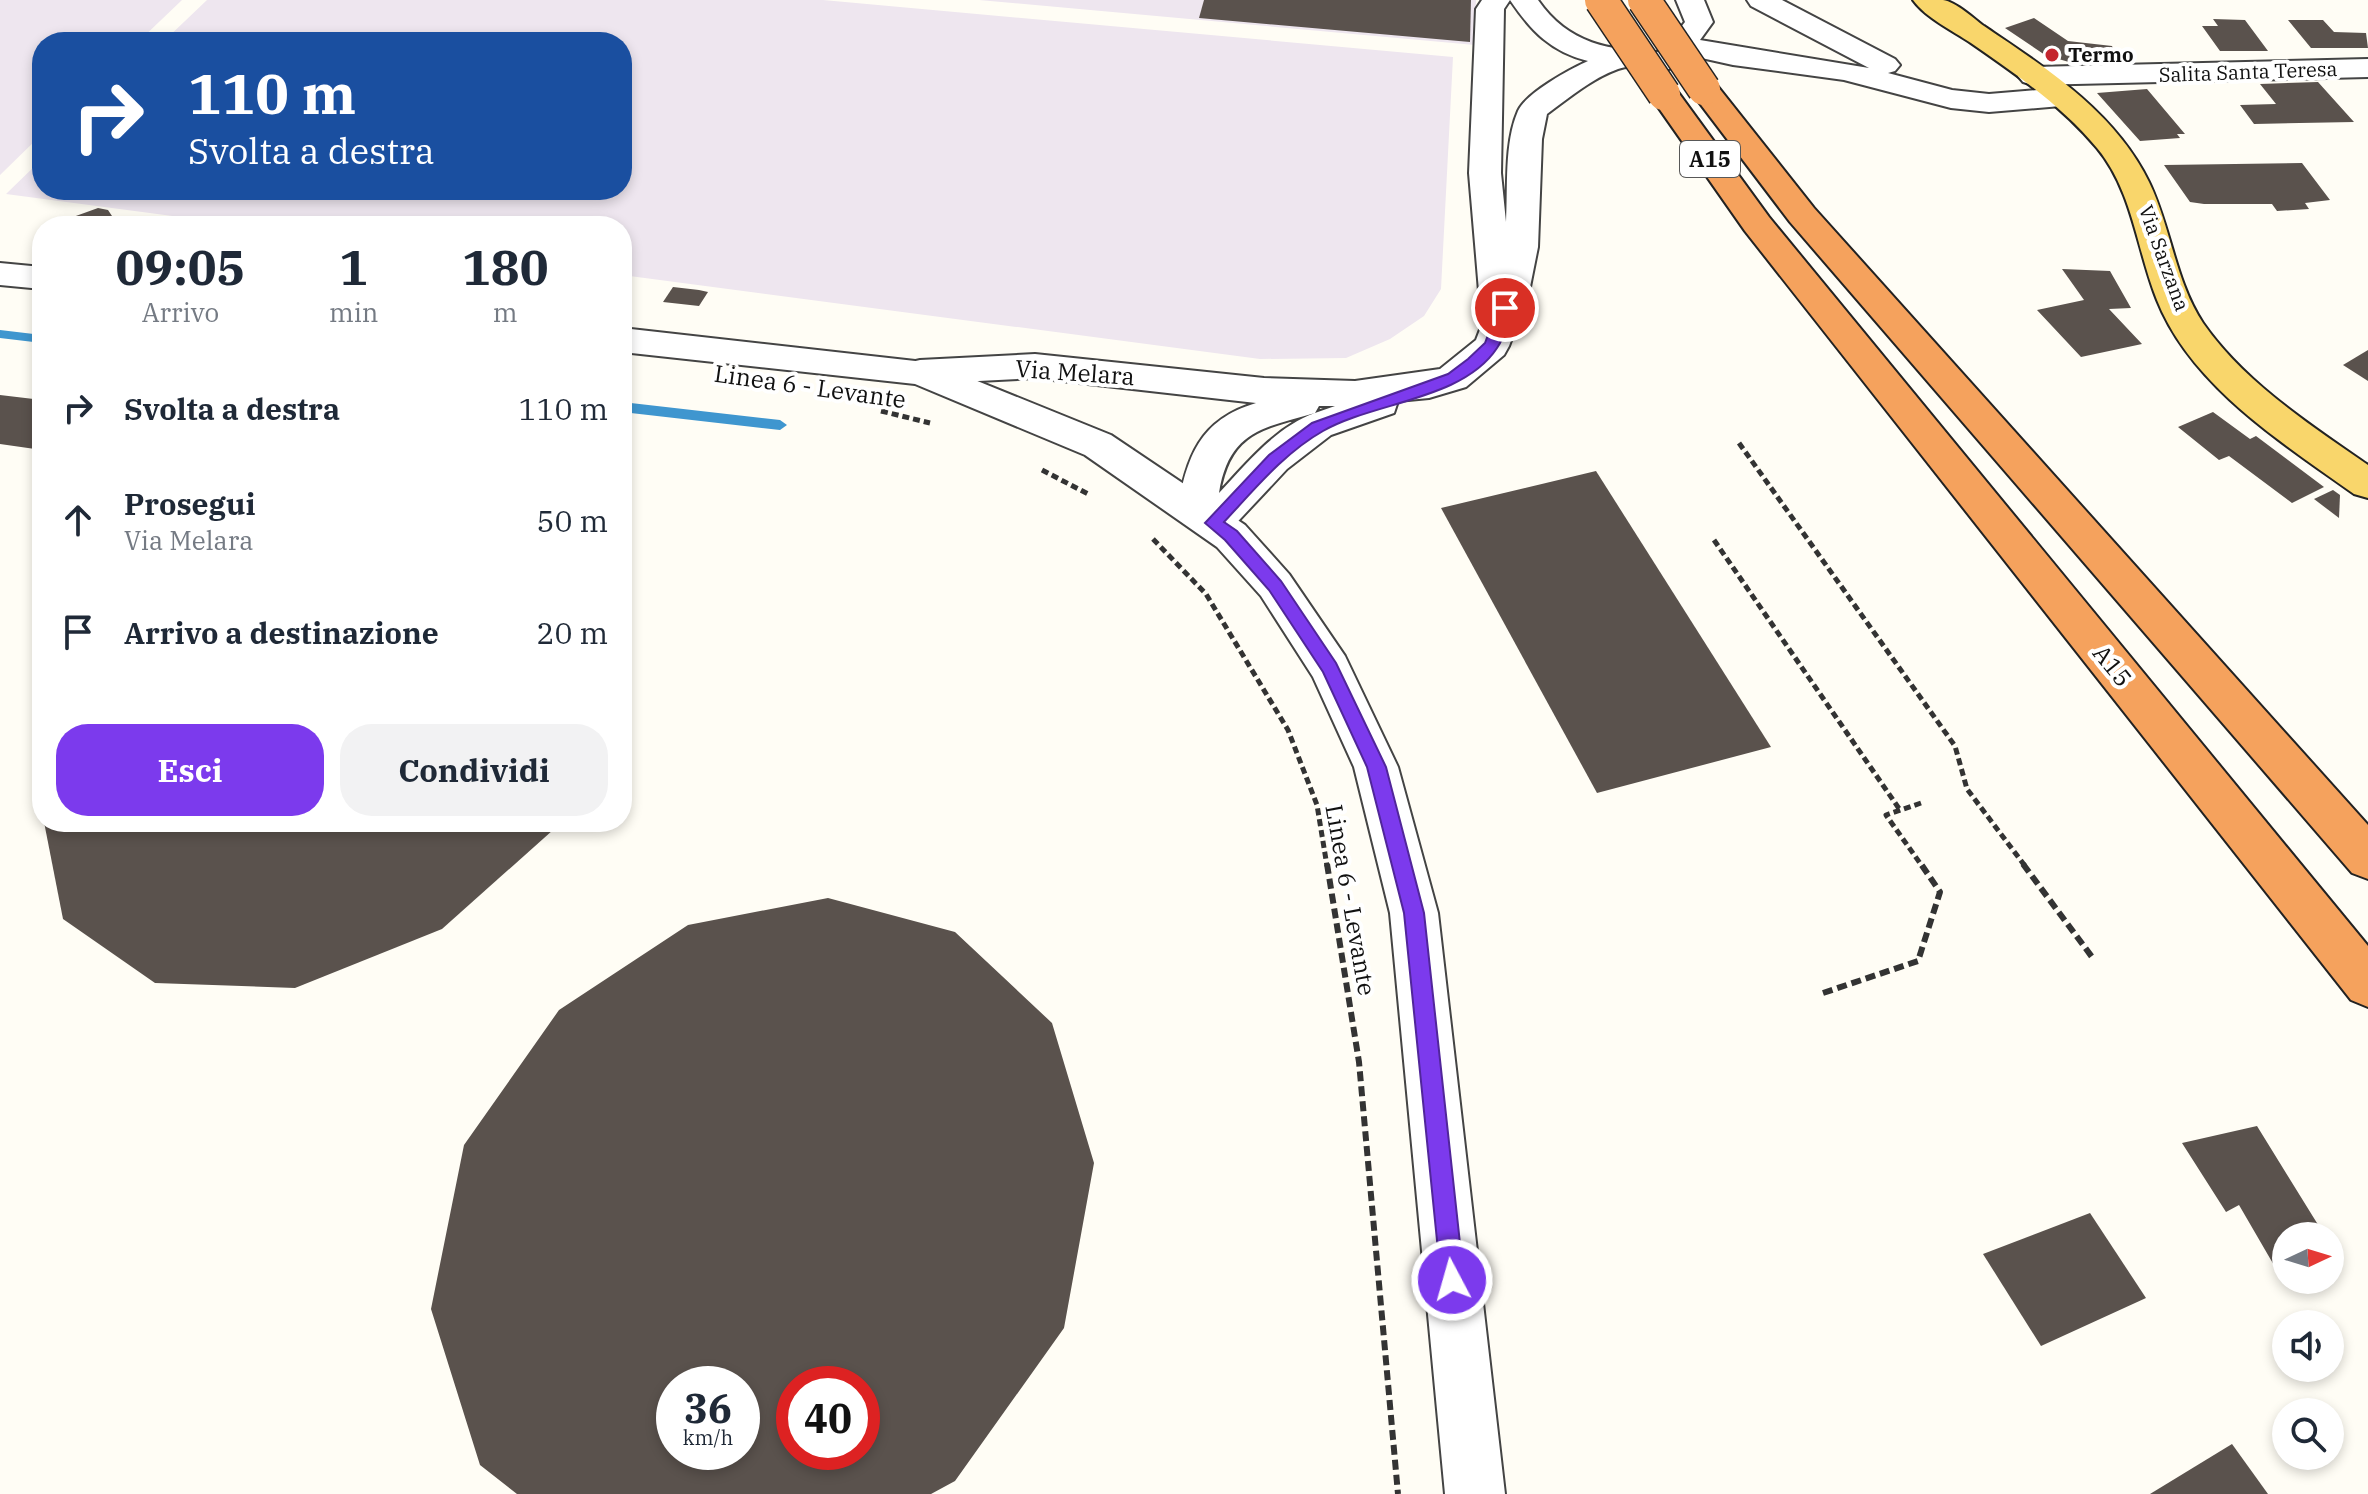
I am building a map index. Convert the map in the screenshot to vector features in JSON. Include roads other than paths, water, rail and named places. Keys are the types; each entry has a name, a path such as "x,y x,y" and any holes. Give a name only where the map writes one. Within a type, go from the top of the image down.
{"highway":[{"name":"A15","path":"1601,0 1757,224 2368,984"},
{"name":"A15","path":"1644,0 1704,89 1802,215 2368,858"}],"main road":[{"name":"Via Sarzana","path":"1927,0 2061,97 2112,146 2144,200 2176,305 2215,363 2275,415 2368,484"}],"street":[{"path":"1496,0 1490,9 1485,173 1498,323"},
{"path":"1524,0 1536,22 1571,46 1612,61 1669,61 1699,22 1690,0"},
{"path":"1761,0 1951,99"},
{"path":"1681,45 1733,56 1845,71 1951,99 1989,103 2061,97"},
{"name":"Via Melara","path":"632,341 920,372 1035,366 1264,391 1355,394 1429,385 1453,378 1491,346 1512,292 1521,247 1527,139 1533,111 1575,78 1612,61"},
{"name":"Salita Santa Teresa","path":"2033,76 2368,68"},
{"path":"0,274 32,277"},
{"path":"920,372 1098,445 1205,517 1231,536 1275,585 1322,656 1376,767 1414,913 1475,1494"},
{"path":"1205,517 1318,426 1429,385"},
{"path":"1205,517 1202,471 1219,440 1234,426 1277,409 1355,394"}],"waterway":[{"path":"0,334 32,338"},
{"path":"632,408 780,425"}],"place":[{"name":"Termo","path":"2052,55"}]}
